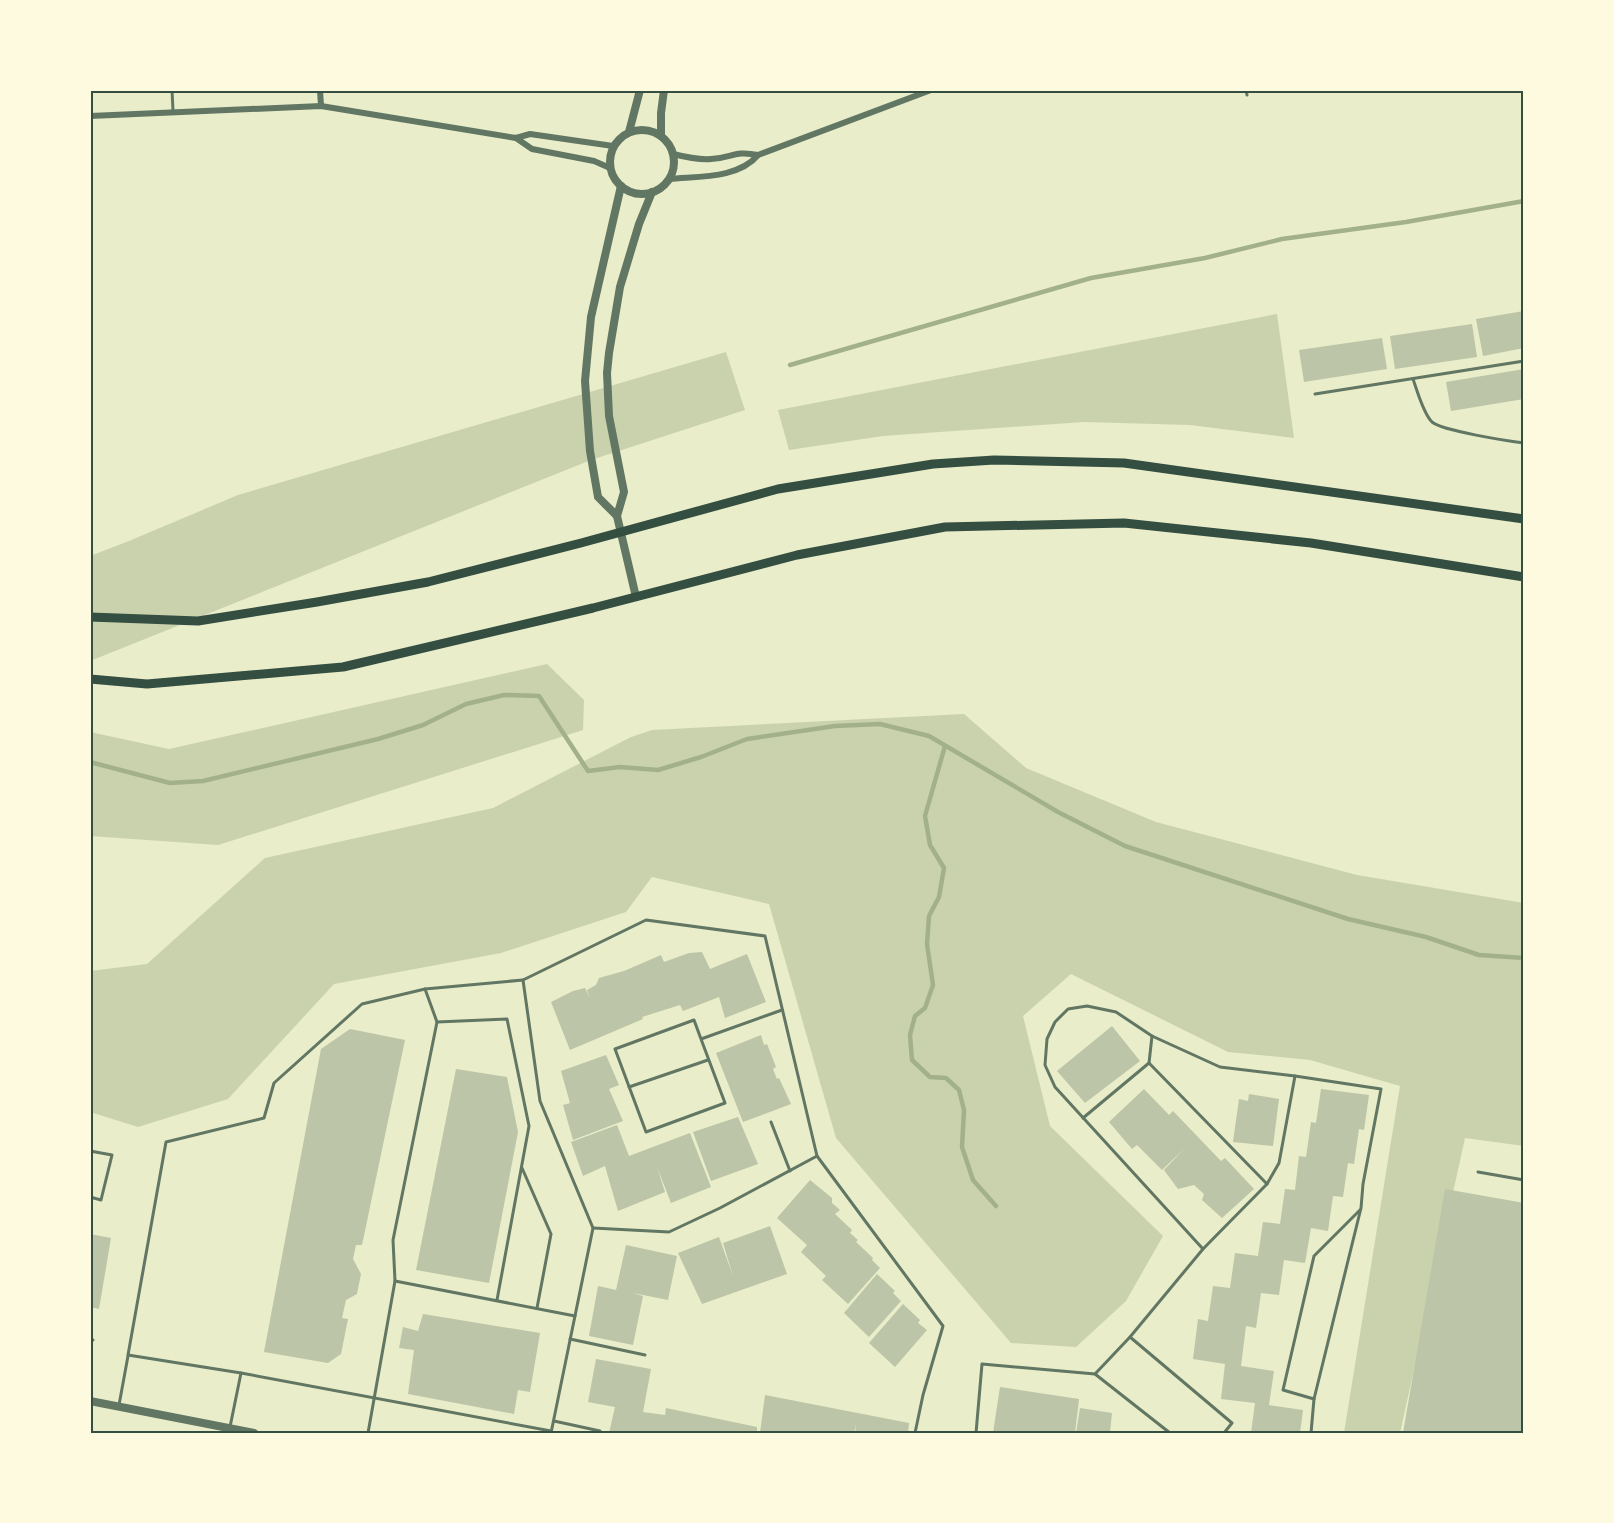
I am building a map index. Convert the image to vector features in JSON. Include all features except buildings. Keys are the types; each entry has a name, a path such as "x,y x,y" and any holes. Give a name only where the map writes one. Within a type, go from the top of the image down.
{"main road":[{"path":"90,617 198,621 428,582 778,489 933,464 994,460 1124,463 1524,519"},
{"path":"90,679 147,684 343,667 636,597 797,555 945,527 1124,523 1311,543 1524,577"}],"street":[{"path":"320,90 321,106"},
{"path":"629,132 640,90"},
{"path":"661,136 664,90"},
{"path":"673,154 693,159 712,159 742,152 758,155 931,90"},
{"path":"90,116 321,106 516,138 532,149 594,161 610,168"},
{"path":"640,130 651,131 661,136 673,154 673,171 669,179 662,187 641,194 630,192 621,186 614,178 610,168 613,147 620,138 629,132 640,130"},
{"path":"516,138 530,134 613,147"},
{"path":"669,179 727,173 751,164 758,155"},
{"path":"621,186 591,316 585,381 590,451 598,497 617,516 636,597"},
{"path":"617,516 624,492 609,416 607,373 620,288 639,224 652,192"},
{"path":"90,1401 254,1433"}],"lane":[{"path":"172,90 174,113"},
{"path":"1246,90 1247,95"},
{"path":"1315,394 1524,362"},
{"path":"1413,379 1422,404 1432,422 1448,429 1524,443"},
{"path":"118,1407 166,1142 264,1118 274,1083 362,1004 425,989 523,980 646,920 765,936 817,1156 943,1326 923,1395 915,1433"},
{"path":"128,1355 241,1373 551,1432 593,1228 540,1101 523,980"},
{"path":"368,1433 395,1281 393,1240 437,1022 425,989"},
{"path":"1203,1249 1055,1088 1045,1065 1047,1039 1055,1022 1068,1009 1087,1006 1116,1012 1152,1036 1220,1067 1381,1089 1363,1184 1361,1208 1314,1399 1311,1433"},
{"path":"701,1039 782,1010"},
{"path":"437,1022 507,1019 529,1126 497,1300"},
{"path":"694,1020 701,1039 724,1103 646,1132 615,1049 694,1020"},
{"path":"1083,1118 1149,1063 1152,1036"},
{"path":"629,1087 708,1060"},
{"path":"1149,1063 1267,1184"},
{"path":"1095,1374 1130,1337 1203,1249 1267,1184 1279,1163 1295,1076"},
{"path":"771,1122 790,1171"},
{"path":"90,1151 112,1155 102,1200 90,1197"},
{"path":"593,1228 669,1232 817,1156"},
{"path":"521,1167 551,1234 536,1308"},
{"path":"1478,1173 1524,1180"},
{"path":"1314,1399 1283,1390 1314,1256 1361,1208"},
{"path":"395,1281 575,1316"},
{"path":"1130,1337 1232,1423 1224,1433"},
{"path":"570,1339 645,1355"},
{"path":"976,1433 982,1364 1095,1374 1170,1433"},
{"path":"230,1428 241,1373"},
{"path":"554,1421 600,1431"}],"green space":[{"path":"1277,314 1294,438 1190,425 1084,422 883,436 789,450 778,410"},
{"path":"726,352 745,410 591,460 90,661 90,556 238,495"},
{"path":"547,664 584,700 583,730 218,845 90,836 90,732 169,749"},
{"path":"964,714 1026,768 1156,822 1357,875 1524,903 1524,1146 1465,1138 1400,1433 1344,1433 1400,1086 1310,1060 1228,1052 1071,974 1023,1016 1050,1126 1163,1236 1126,1301 1076,1347 1011,1343 836,1138 769,904 652,877 626,912 501,953 334,984 228,1099 138,1127 90,1112 90,971 147,964 265,858 493,808 631,737 652,730"}],"waterway":[{"path":"790,365 1091,278 1205,258 1282,239 1406,222 1524,201"},
{"path":"90,762 170,783 203,781 378,739 423,725 466,704 504,695 539,696 588,771 620,767 658,770 701,757 747,739 835,726 880,724 929,736 1058,812 1125,846 1348,919 1426,937 1479,955 1524,958"},
{"path":"945,746 925,816 930,845 944,868 939,897 929,916 927,944 933,985 925,1008 915,1016 910,1035 912,1060 930,1077 946,1078 959,1090 964,1110 962,1147 973,1180 996,1206"}]}
